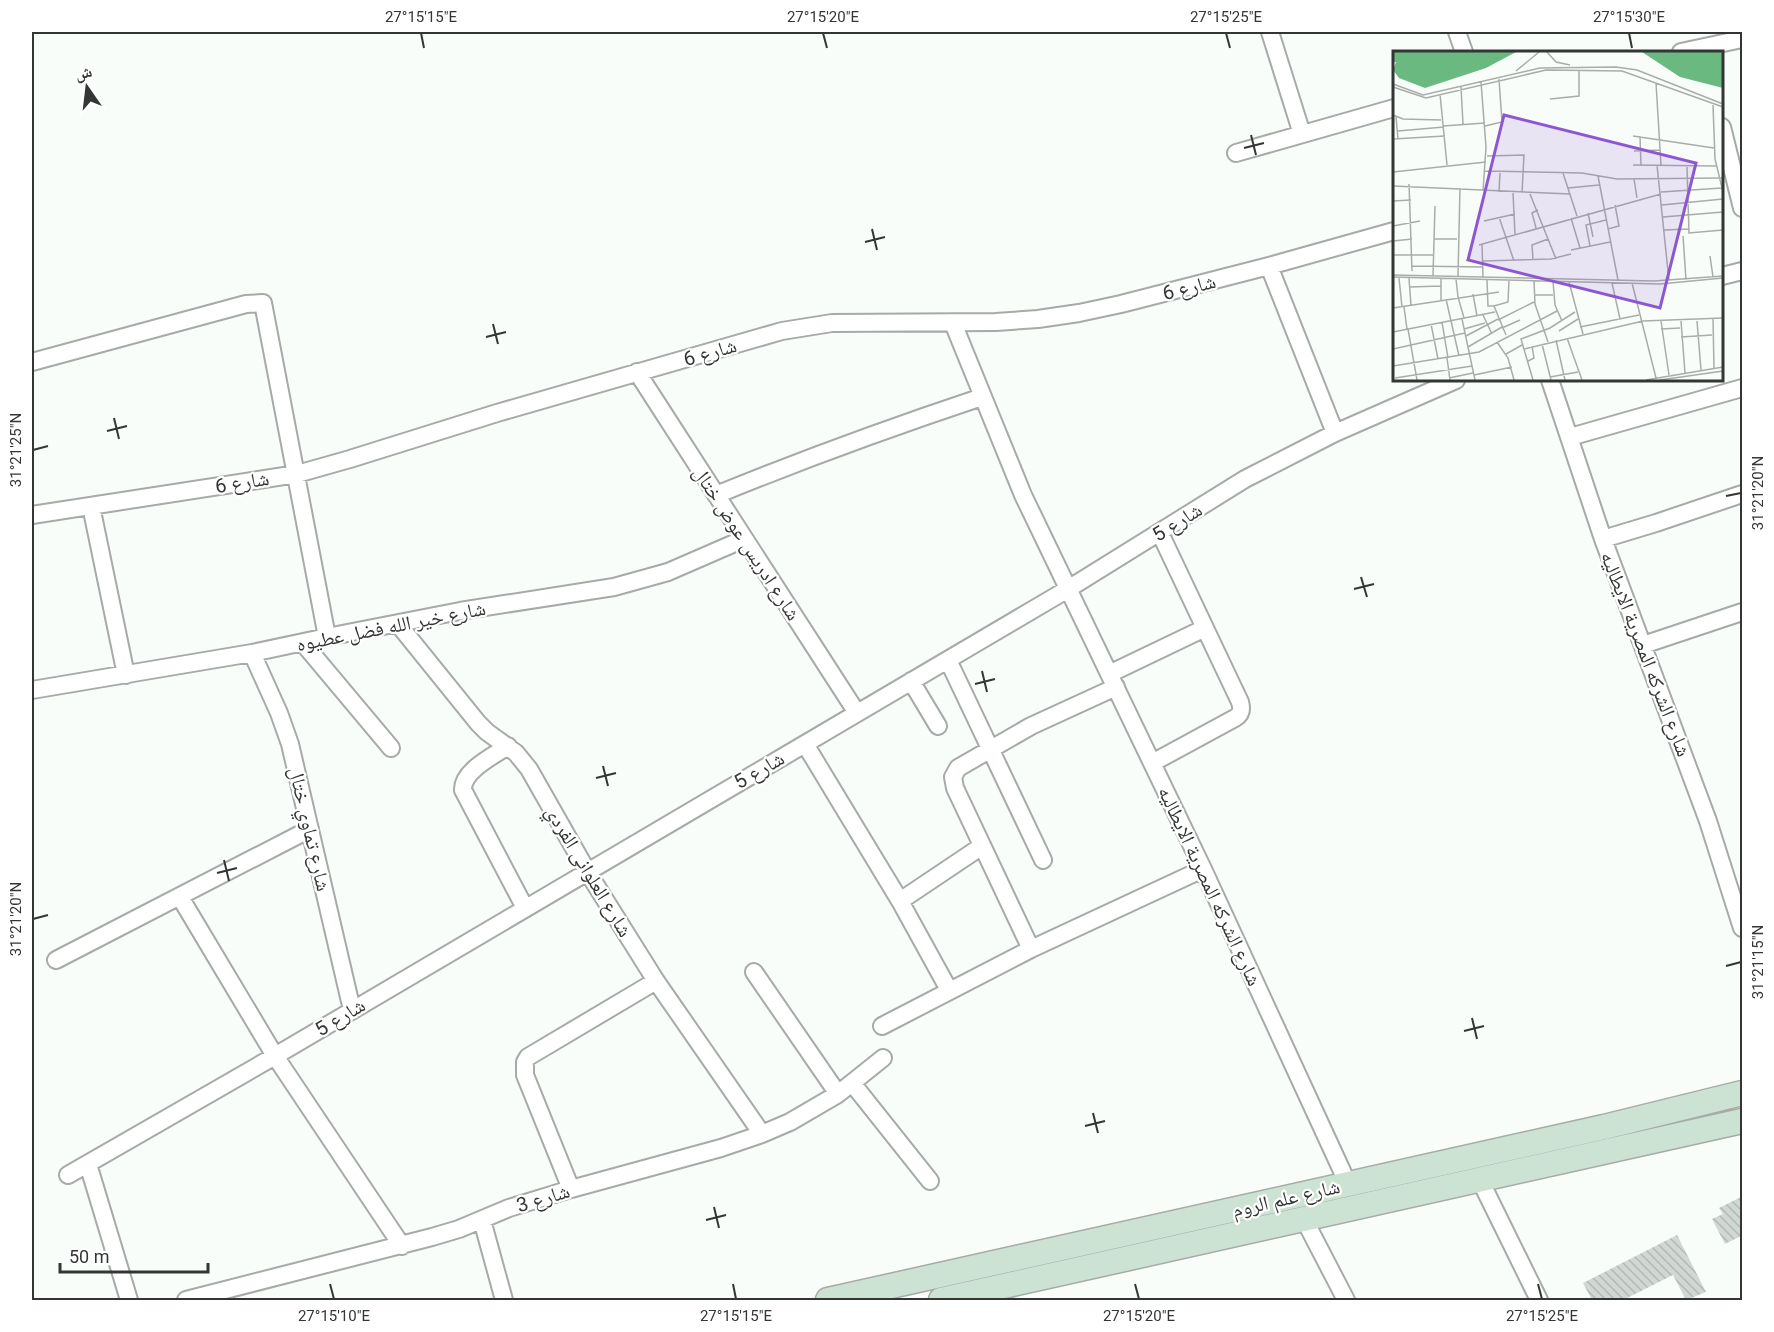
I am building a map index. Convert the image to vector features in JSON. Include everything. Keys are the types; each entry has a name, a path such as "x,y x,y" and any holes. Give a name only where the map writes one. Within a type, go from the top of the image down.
{"street":[{"path":"1270,32 1302,134"},
{"path":"1457,32 1464,51"},
{"path":"1702,51 1743,39"},
{"path":"1236,153 1393,109"},
{"path":"1723,130 1731,153 1743,208"},
{"name":"شارع 6","path":"32,515 297,474 782,331 807,326 858,322 1017,321 1079,313 1269,266 1393,232"},
{"path":"1269,266 1335,433"},
{"path":"1723,276 1743,271"},
{"path":"32,362 246,304 263,303 327,637"},
{"name":"شارع الشركه المصرية الايطاليه","path":"954,323 1023,495 1203,869 1348,1184"},
{"name":"شارع ادريس عوض ختال","path":"637,372 857,713"},
{"name":"شارع 5","path":"68,1175 275,1056 948,660 1160,533 1245,479 1335,433 1454,381"},
{"name":"شارع الشركه المصرية الايطاليه","path":"1550,381 1603,539 1708,821 1743,928"},
{"path":"1570,437 1743,388"},
{"path":"716,495 892,427 982,397"},
{"path":"1603,539 1743,494"},
{"path":"91,506 126,675"},
{"path":"1152,762 1236,718 1241,711 1240,702 1160,533"},
{"name":"شارع خير الله فضل عطيوه","path":"32,690 252,653 523,600 614,587 668,572 744,539"},
{"path":"1642,645 1743,612"},
{"name":"شارع العلوانى الفردي","path":"398,624 478,723 516,753 529,770 587,871 657,981 762,1134"},
{"path":"1031,949 955,788 953,777 958,768 990,748 1206,628"},
{"path":"303,643 391,748"},
{"name":"شارع تماوي ختال","path":"252,653 275,702 290,744 352,1010"},
{"path":"948,660 1043,860"},
{"path":"911,681 938,726"},
{"path":"805,744 900,901 949,990"},
{"path":"508,746 468,774 462,784 463,790 525,908"},
{"path":"56,960 310,829"},
{"path":"900,901 982,846"},
{"path":"882,1026 1031,949 1203,869"},
{"path":"180,897 275,1056 402,1246"},
{"path":"754,972 838,1094"},
{"path":"570,1189 525,1075 525,1062 528,1057 657,981"},
{"name":"شارع 3","path":"186,1300 402,1246 459,1229 509,1208 570,1189 722,1148 790,1122 838,1094 883,1058"},
{"path":"852,1083 930,1181"},
{"name":"شارع علم الروم","path":"828,1300 1743,1094"},
{"name":"شارع علم الروم","path":"941,1300 1743,1121"},
{"path":"88,1164 129,1300"},
{"path":"1480,1180 1539,1300"},
{"path":"1304,1219 1346,1300"},
{"path":"482,1220 504,1300"}],"building":[{"path":"1743,1196 1743,1235 1725,1244 1712,1219 1723,1214 1719,1208"},
{"path":"1677,1235 1706,1292 1686,1300 1673,1275 1623,1300 1592,1300 1583,1283"}]}
